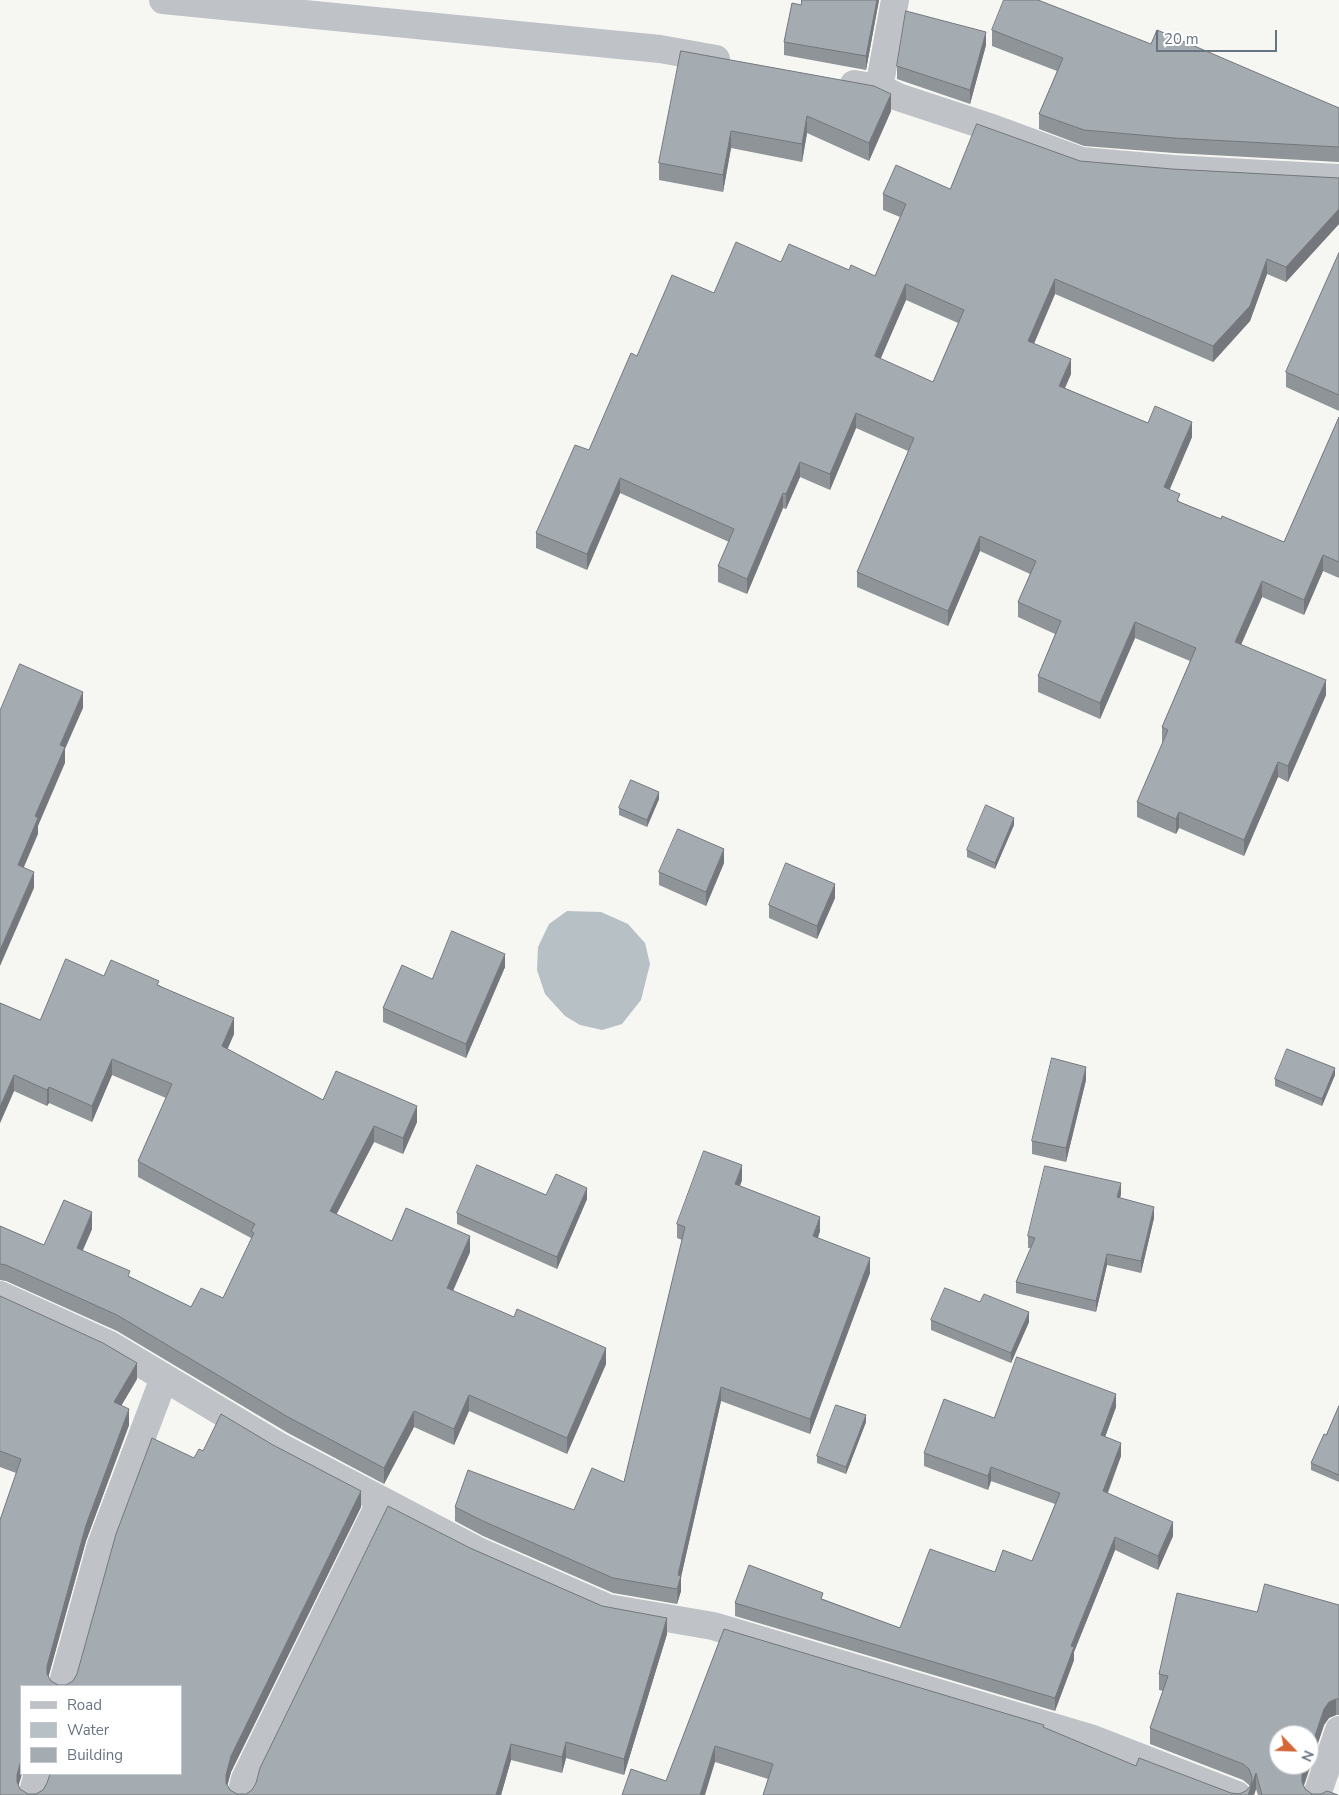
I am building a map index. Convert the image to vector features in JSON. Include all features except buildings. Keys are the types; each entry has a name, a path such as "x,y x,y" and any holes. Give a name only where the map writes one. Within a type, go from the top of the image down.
{"street":[{"path":"163,0 250,5 660,49 736,63"},
{"path":"879,88 896,0"},
{"path":"831,80 879,88 898,98 989,126 1081,162 1339,178"},
{"path":"0,1295 110,1345 280,1447 476,1550 608,1608 713,1626 1048,1725 1093,1739 1237,1795"},
{"path":"62,1685 101,1545 164,1378"},
{"path":"241,1795 245,1779 381,1501"},
{"path":"1317,1795 1339,1730"},
{"path":"32,1795 38,1775"}],"water":[{"path":"567,911 601,912 628,924 645,943 650,964 641,1000 622,1024 602,1030 580,1025 565,1016 545,994 537,970 538,947 549,924"}]}
